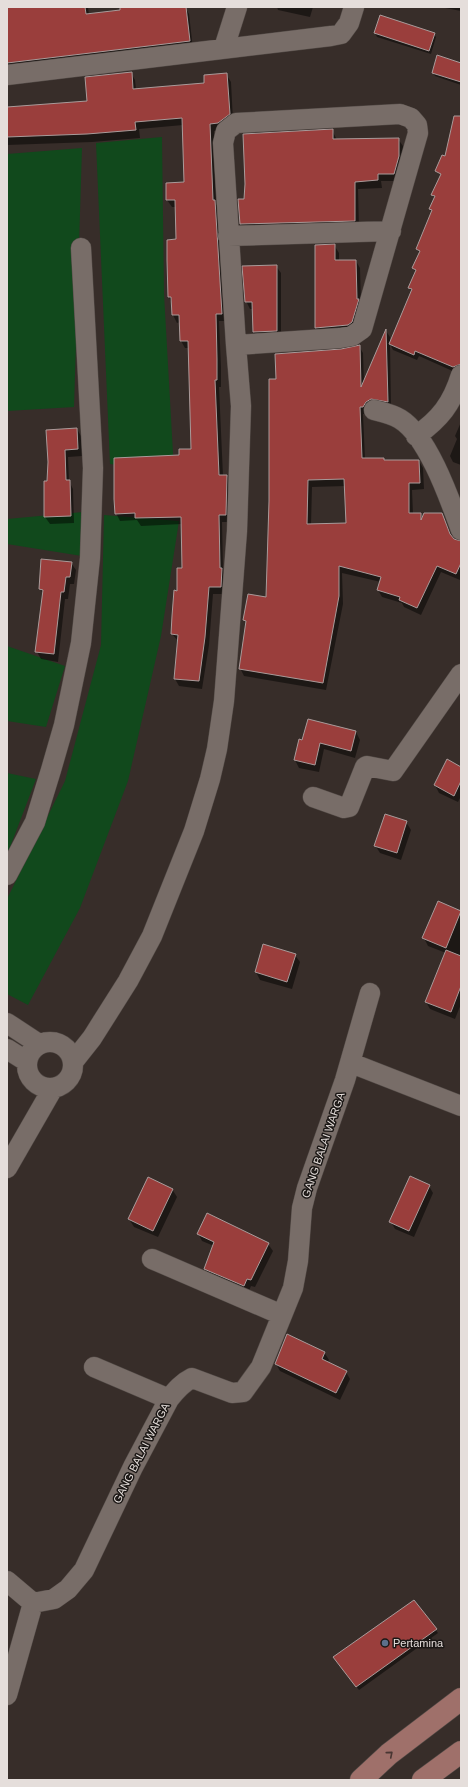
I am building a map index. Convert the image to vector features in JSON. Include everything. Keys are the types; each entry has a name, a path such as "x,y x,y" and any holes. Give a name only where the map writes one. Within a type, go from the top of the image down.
{"main road":[{"path":"361,1780 389,1754 461,1699"},
{"path":"433,1777 461,1752"}],"street":[{"path":"224,48 237,7"},
{"path":"7,75 342,34 350,23 354,7"},
{"path":"73,1062 92,1038 128,982 152,936 194,830 210,779 217,749 224,701 237,531 240,406 228,236 223,143 226,131 236,123 400,114 411,118 417,124 418,133 362,329 352,336 236,345"},
{"path":"228,236 391,231"},
{"path":"7,874 35,822 64,725 81,643 90,558 93,468 81,248"},
{"path":"416,436 433,424 448,407 460,383"},
{"path":"374,410 399,418 416,436 429,455 451,503 461,530"},
{"path":"313,797 344,808 349,807 365,767 367,766 393,771 461,674"},
{"name":"GANG BALAI WARGA","path":"33,1603 54,1599 68,1589 84,1570 133,1467 169,1399 183,1383 192,1378 232,1393 243,1392 261,1367 293,1288 298,1261 302,1208 307,1188 351,1063 370,993"},
{"path":"7,1023 39,1044"},
{"path":"50,1042 61,1044 69,1052 73,1062 72,1071 68,1079 62,1085 53,1088 42,1087 33,1082 27,1072 26,1062 31,1051 39,1044 50,1042"},
{"path":"7,1049 26,1062"},
{"path":"351,1063 461,1106"},
{"path":"7,1168 53,1088"},
{"path":"152,1259 282,1315"},
{"path":"94,1367 169,1399"},
{"path":"7,1581 33,1603 7,1695"}],"green space":[{"path":"162,137 164,294 174,471 110,464 96,143"},
{"path":"82,148 74,407 7,411 7,154"},
{"path":"83,512 82,556 7,544 7,519"},
{"path":"104,515 179,521 161,636 128,781 80,908 28,1005 7,994 7,899 65,781 101,645"},
{"path":"7,646 65,666 46,727 7,721"},
{"path":"7,773 36,779 7,855"}],"building":[{"path":"7,7 85,7 86,14 120,10 120,7 186,7 190,41 7,63"},
{"path":"380,15 435,33 429,51 374,33"},
{"path":"437,55 461,63 461,82 432,73"},
{"path":"132,72 133,89 204,83 204,75 227,73 230,114 218,123 210,124 213,200 215,200 222,314 216,314 217,380 215,380 219,475 227,475 226,515 219,515 220,568 222,568 221,587 209,587 205,637 199,681 174,679 178,635 171,634 174,590 177,591 177,568 182,568 181,517 135,518 135,513 115,514 114,499 114,458 179,455 179,449 191,449 188,341 180,341 179,315 172,315 171,297 168,297 167,240 176,239 175,200 166,200 166,183 184,182 182,118 135,122 136,130 87,134 7,137 7,107 87,101 85,77"},
{"path":"454,116 461,116 461,364 453,367 415,351 414,355 389,344 412,289 408,288 416,270 412,268 420,251 416,249 432,210 429,209 435,196 431,195 441,174 435,171 442,155 445,156"},
{"path":"333,129 333,139 399,138 399,156 394,174 378,174 378,180 355,182 355,221 240,224 238,199 244,199 245,184 243,134"},
{"path":"335,244 335,260 356,260 357,299 359,299 352,322 348,325 315,328 315,245"},
{"path":"277,265 277,331 253,332 252,302 245,302 242,266"},
{"path":"386,329 388,402 371,399 366,402 363,407 360,407 362,458 384,458 384,460 419,460 420,483 409,483 409,513 421,513 421,520 424,513 442,513 450,534 454,539 461,541 461,563 456,574 437,566 417,608 399,600 400,597 377,590 381,577 339,566 339,596 323,683 239,669 246,621 243,620 248,594 266,597 269,501 269,379 276,379 275,354 341,349 360,345 361,387","holes":["344,479 346,523 307,524 308,480"]},
{"path":"77,428 78,449 65,450 66,480 70,480 71,516 44,517 44,481 47,481 48,462 46,430"},
{"path":"41,559 72,562 70,577 66,577 64,592 61,592 54,654 35,652 43,590 39,589"},
{"path":"308,719 356,731 351,751 320,743 315,765 294,760 299,739 302,740"},
{"path":"447,759 461,767 461,781 454,796 434,785"},
{"path":"385,814 407,821 397,853 374,846"},
{"path":"438,901 461,911 446,948 422,938"},
{"path":"263,944 296,954 287,982 255,972"},
{"path":"446,950 461,956 461,986 451,1012 425,1002"},
{"path":"410,1176 430,1185 409,1231 389,1222"},
{"path":"148,1177 173,1189 153,1231 128,1219"},
{"path":"207,1213 269,1243 251,1280 247,1279 244,1286 204,1269 214,1242 197,1234"},
{"path":"287,1334 325,1352 322,1359 347,1371 336,1393 275,1364"},
{"name":"Pertamina","path":"414,1600 437,1629 356,1687 333,1657"}],"place":[{"name":"Pertamina","path":"385,1643"}]}
